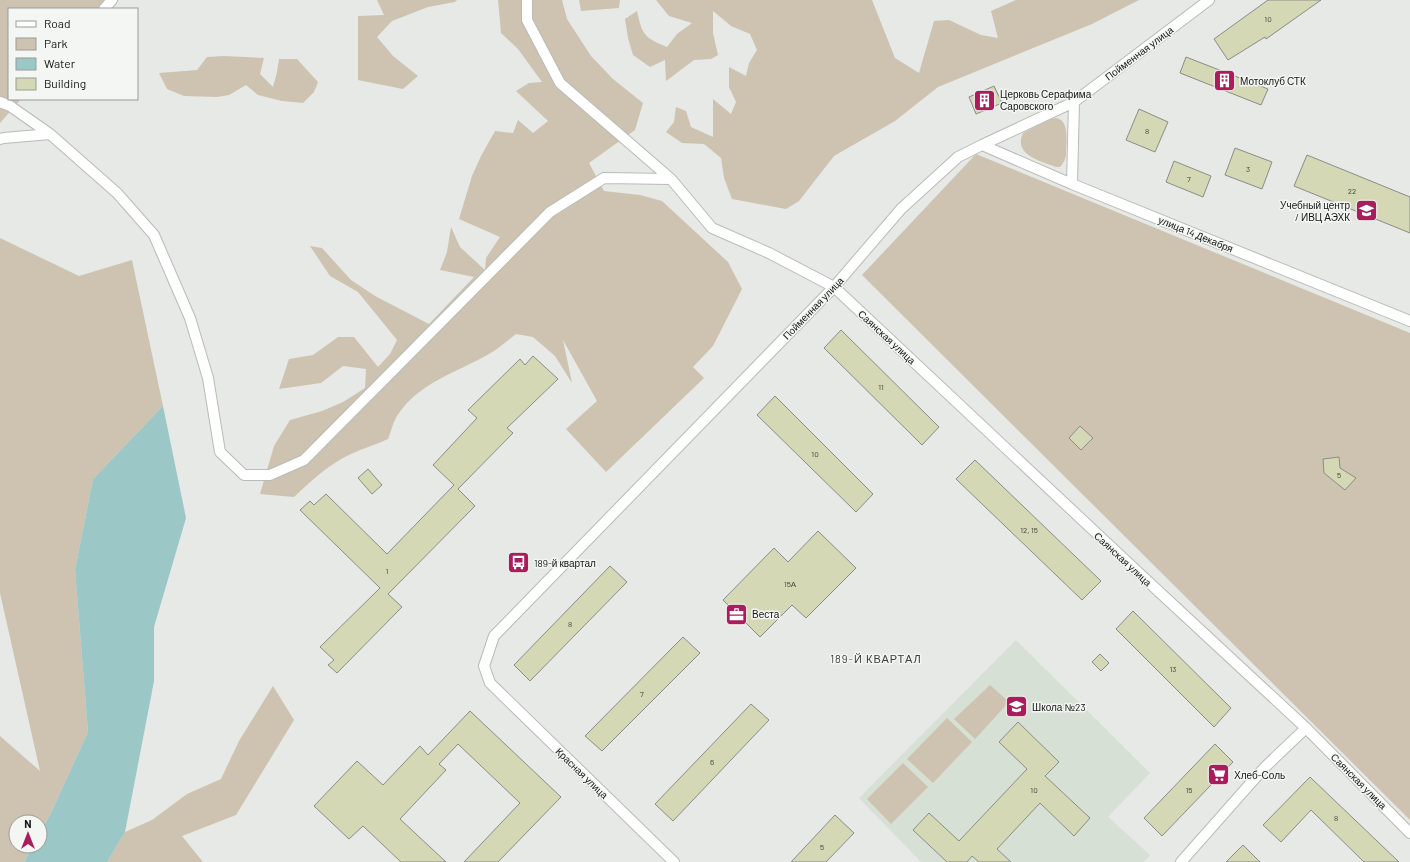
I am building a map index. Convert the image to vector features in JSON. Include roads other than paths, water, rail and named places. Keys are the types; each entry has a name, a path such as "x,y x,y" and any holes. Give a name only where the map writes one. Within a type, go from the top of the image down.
{"street":[{"path":"105,8 112,0"},
{"name":"Саянская улица","path":"527,0 527,20 560,83 671,179 712,228 769,253 834,287 1306,728 1410,833"},
{"name":"Пойменная улица","path":"490,683 484,666 494,636 834,287 901,209 958,158 982,145 1074,102 1210,0"},
{"path":"0,102 13,102 117,193 154,235 190,318 208,378 220,452 244,475 270,475 304,460 550,212 604,178 671,179"},
{"path":"1072,184 1074,102"},
{"path":"0,139 50,134"},
{"name":"улица 14 Декабря","path":"982,145 1072,184 1410,321"},
{"name":"Красная улица","path":"490,683 674,862"},
{"path":"1181,862 1265,767 1306,728"}],"water":[{"path":"163,406 186,518 154,627 154,681 125,832 107,862 24,862 28,854 48,854 48,819 88,732 75,570 93,479"}],"place":[{"name":"Мотоклуб СТК","path":"1224,81"},
{"name":"Церковь Серафима Саровского","path":"985,100"},
{"name":"Учебный центр / ИВЦ АЭХК","path":"1366,211"},
{"name":"189-й квартал","path":"518,563"},
{"name":"Веста","path":"737,614"},
{"name":"Школа №23","path":"1017,707"},
{"name":"Хлеб-Соль","path":"1218,775"}],"district":[{"name":"189-Й КВАРТАЛ","path":"876,658"}]}
